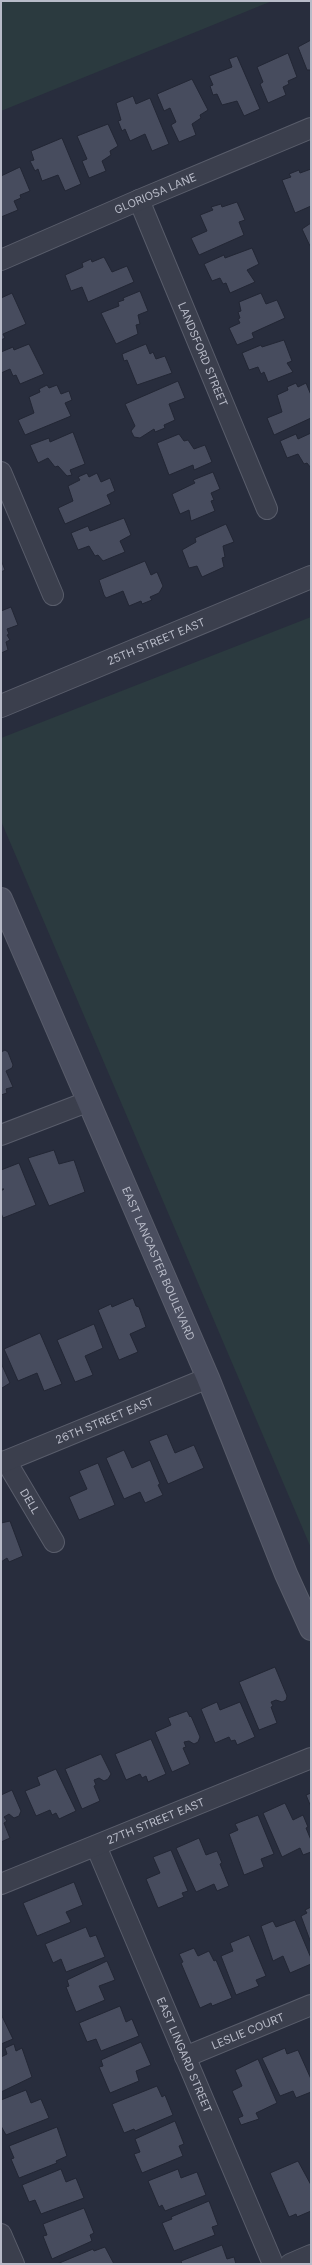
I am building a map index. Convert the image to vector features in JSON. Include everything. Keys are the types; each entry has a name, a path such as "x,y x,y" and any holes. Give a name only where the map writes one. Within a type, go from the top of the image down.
{"main road":[{"name":"EAST LANCASTER BOULEVARD","path":"1,899 87,1102 208,1378 286,1574 311,1629"}],"street":[{"name":"GLORIOSA LANE","path":"1,260 311,128"},
{"name":"LANDSFORD STREET","path":"139,200 267,509"},
{"path":"1,472 53,595"},
{"name":"25TH STREET EAST","path":"1,706 311,576"},
{"path":"1,1135 87,1102"},
{"name":"26TH STREET EAST","path":"4,1462 208,1378"},
{"name":"DELL","path":"4,1462 54,1542"},
{"name":"27TH STREET EAST","path":"1,1884 311,1758"},
{"name":"EAST LINGARD STREET","path":"96,1846 273,2264"},
{"name":"LESLIE COURT","path":"185,2057 311,2005"},
{"path":"2,2237 14,2264"},
{"path":"290,2264 311,2255"}],"shaded area":[{"path":"1,1 272,1 1,111"},
{"path":"311,617 311,1548 1,821 1,738"}],"building":[{"path":"311,40 311,70 307,70 298,47"},
{"path":"288,53 297,77 288,81 289,84 283,87 286,95 268,103 260,84 263,82 257,67"},
{"path":"237,56 260,109 244,116 237,101 222,105 217,94 213,95 210,86 213,85 209,76 232,67 229,59"},
{"path":"192,79 208,110 200,115 201,118 192,124 196,135 179,142 171,125 176,122 170,108 164,111 157,94"},
{"path":"133,96 136,104 150,98 169,144 152,151 145,134 130,141 125,129 122,131 118,121 121,120 116,103"},
{"path":"108,124 118,146 110,151 111,155 102,161 106,171 89,178 82,161 87,159 77,136"},
{"path":"62,138 81,184 65,191 58,175 42,181 38,169 35,171 30,161 34,160 31,151"},
{"path":"20,167 30,191 20,195 21,198 14,201 18,210 1,217 1,176"},
{"path":"311,169 311,206 295,213 282,180 291,177 289,174 299,170 300,173"},
{"path":"237,202 245,220 239,222 244,235 199,255 191,238 207,231 200,215 213,210 211,207 221,204 222,207"},
{"path":"311,223 311,246 310,246 302,229"},
{"path":"252,248 259,264 247,270 255,282 230,293 226,283 223,284 220,278 212,281 204,264 224,255 225,258"},
{"path":"104,257 112,272 127,266 134,282 88,302 82,287 71,291 65,275 83,267 82,263 91,259 92,262"},
{"path":"140,291 148,311 138,315 140,324 136,325 138,334 116,344 101,313 119,306 118,302 124,300 123,298"},
{"path":"12,293 26,324 3,334 5,338 1,340 1,298"},
{"path":"261,293 266,304 277,300 285,318 252,333 254,338 237,345 229,328 240,323 238,319 240,318 238,312 241,311 239,302"},
{"path":"284,340 292,361 287,363 293,372 268,382 264,372 261,374 258,367 249,370 242,353 261,345 262,347"},
{"path":"29,344 44,374 20,384 16,375 13,376 10,369 1,373 1,352 13,347 14,350"},
{"path":"146,344 150,354 153,352 156,359 165,356 172,373 137,385 127,360 124,361 122,354"},
{"path":"178,381 185,398 169,404 175,420 164,425 165,428 155,432 154,429 140,438 134,437 131,431 135,426 125,404"},
{"path":"296,383 298,387 306,383 311,395 311,418 274,435 267,418 282,412 277,395 288,390 287,387"},
{"path":"47,385 49,388 57,385 61,394 69,391 72,400 65,403 71,416 25,435 18,420 34,413 29,397 40,392 39,389"},
{"path":"73,432 85,464 70,470 72,475 67,476 58,466 55,467 48,458 38,463 30,445 49,438 50,442"},
{"path":"311,433 311,468 307,463 304,464 298,454 287,458 280,441 296,434 298,439"},
{"path":"179,434 184,441 188,440 194,449 205,445 212,462 194,470 193,465 169,475 157,443"},
{"path":"213,472 220,489 211,493 214,500 211,501 215,511 191,521 189,510 180,514 172,494 195,483 193,480"},
{"path":"87,473 89,477 97,473 101,482 110,478 115,491 107,495 111,504 65,524 58,508 73,501 68,486 80,480 78,477"},
{"path":"124,518 131,535 120,541 125,552 103,561 98,555 95,556 89,546 78,550 71,533 88,526 90,531"},
{"path":"226,524 234,542 223,546 225,557 222,558 224,567 202,577 197,566 189,568 182,550 196,542 195,538"},
{"path":"1,560 5,570 1,572"},
{"path":"145,561 151,575 157,572 163,586 159,593 150,597 152,600 142,604 141,601 129,606 123,591 106,598 99,580"},
{"path":"11,607 18,625 7,629 9,634 7,635 10,640 6,642 8,650 1,653 1,611"},
{"path":"5,1050 8,1052 13,1065 12,1068 6,1071 13,1087 6,1089 7,1093 1,1095 1,1052"},
{"path":"54,1150 59,1164 74,1160 85,1192 49,1206 28,1158"},
{"path":"19,1163 36,1205 3,1218 1,1213 1,1191 4,1189 1,1189 1,1170"},
{"path":"133,1298 136,1306 139,1307 146,1327 130,1334 138,1352 119,1360 98,1310 111,1304 112,1307"},
{"path":"94,1324 103,1348 85,1356 93,1375 75,1382 57,1340"},
{"path":"40,1333 62,1384 44,1391 37,1373 18,1381 4,1349"},
{"path":"1,1363 10,1383 2,1388 1,1387"},
{"path":"167,1434 175,1453 194,1445 204,1468 168,1484 149,1441"},
{"path":"124,1450 132,1468 150,1460 160,1484 158,1485 163,1495 145,1503 140,1492 124,1499 106,1458"},
{"path":"98,1463 115,1505 79,1520 69,1497 87,1489 79,1471"},
{"path":"10,1521 23,1556 9,1562 7,1558 1,1562 1,1523"},
{"path":"275,1667 287,1696 286,1700 282,1702 276,1700 271,1702 273,1706 271,1707 277,1723 259,1730 239,1682"},
{"path":"217,1702 220,1710 240,1702 255,1737 237,1745 235,1740 231,1741 229,1737 215,1743 201,1709"},
{"path":"187,1711 190,1717 191,1716 200,1737 198,1742 194,1744 189,1741 184,1742 186,1747 183,1748 190,1764 172,1772 155,1732 171,1725 168,1718"},
{"path":"151,1739 166,1774 148,1782 146,1776 142,1778 140,1774 126,1780 115,1754"},
{"path":"101,1754 111,1774 108,1779 104,1781 99,1778 94,1780 96,1785 94,1786 100,1801 82,1809 65,1769"},
{"path":"56,1769 76,1811 59,1819 56,1813 52,1815 50,1810 36,1816 25,1791 40,1785 37,1777"},
{"path":"12,1790 21,1811 19,1816 14,1818 9,1814 4,1817 7,1821 4,1823 10,1838 1,1842 1,1795"},
{"path":"311,1793 311,1807 306,1795"},
{"path":"285,1803 293,1820 303,1815 311,1840 311,1852 303,1855 300,1848 282,1857 263,1813"},
{"path":"258,1815 274,1854 261,1859 264,1867 244,1875 229,1834 238,1830 235,1824"},
{"path":"199,1838 206,1855 217,1851 222,1863 220,1864 229,1886 217,1891 214,1884 196,1892 176,1848"},
{"path":"171,1850 188,1891 182,1893 184,1897 158,1908 146,1879 160,1873 153,1857"},
{"path":"74,1882 83,1905 66,1912 71,1922 37,1936 23,1903"},
{"path":"311,1907 311,1943 301,1916 307,1913 305,1910"},
{"path":"295,1920 311,1958 311,1964 290,1973 283,1956 273,1961 261,1926 273,1921 276,1927"},
{"path":"86,1927 90,1937 96,1935 105,1957 66,1972 61,1959 53,1963 45,1944"},
{"path":"249,1935 266,1976 256,1980 259,1986 236,1995 221,1956 233,1951 230,1943"},
{"path":"194,1948 198,1956 209,1951 214,1961 216,1960 232,1998 212,2006 211,2003 200,2008 181,1963 183,1962 179,1954"},
{"path":"107,1961 115,1980 99,1986 105,2000 76,2012 66,1987 69,1986 67,1980"},
{"path":"120,2006 126,2022 132,2019 139,2036 101,2051 96,2039 87,2042 79,2023"},
{"path":"1,2014 13,2039 1,2044"},
{"path":"141,2042 151,2065 136,2071 139,2081 110,2093 99,2067 103,2066 101,2060"},
{"path":"14,2044 16,2051 22,2048 32,2077 1,2092 1,2057 7,2054 5,2048"},
{"path":"285,2048 287,2054 298,2050 311,2079 311,2092 296,2098 293,2091 280,2096 262,2058"},
{"path":"258,2059 277,2103 256,2113 259,2119 241,2125 238,2118 243,2116 232,2091 242,2086 235,2070"},
{"path":"157,2086 162,2097 165,2095 173,2115 135,2131 134,2129 124,2133 112,2104"},
{"path":"26,2090 31,2103 41,2099 49,2118 6,2135 1,2126 1,2100"},
{"path":"175,2121 184,2144 179,2146 183,2156 142,2173 134,2154 140,2152 135,2139"},
{"path":"57,2127 67,2156 56,2161 57,2163 19,2178 11,2159 14,2158 9,2146"},
{"path":"298,2161 311,2185 311,2211 297,2217 296,2214 289,2217 270,2173"},
{"path":"61,2169 66,2182 76,2178 84,2198 41,2214 35,2200 29,2202 22,2185"},
{"path":"178,2169 181,2178 197,2172 206,2195 165,2211 162,2205 159,2207 148,2181"},
{"path":"209,2201 218,2225 212,2227 215,2235 174,2251 162,2223 172,2219 171,2217"},
{"path":"84,2208 94,2233 90,2235 92,2241 52,2259 43,2236 47,2235 43,2224"},
{"path":"222,2245 227,2259 234,2257 236,2264 182,2264 181,2261"},
{"path":"105,2247 114,2264 57,2264 93,2249 94,2251"}]}
